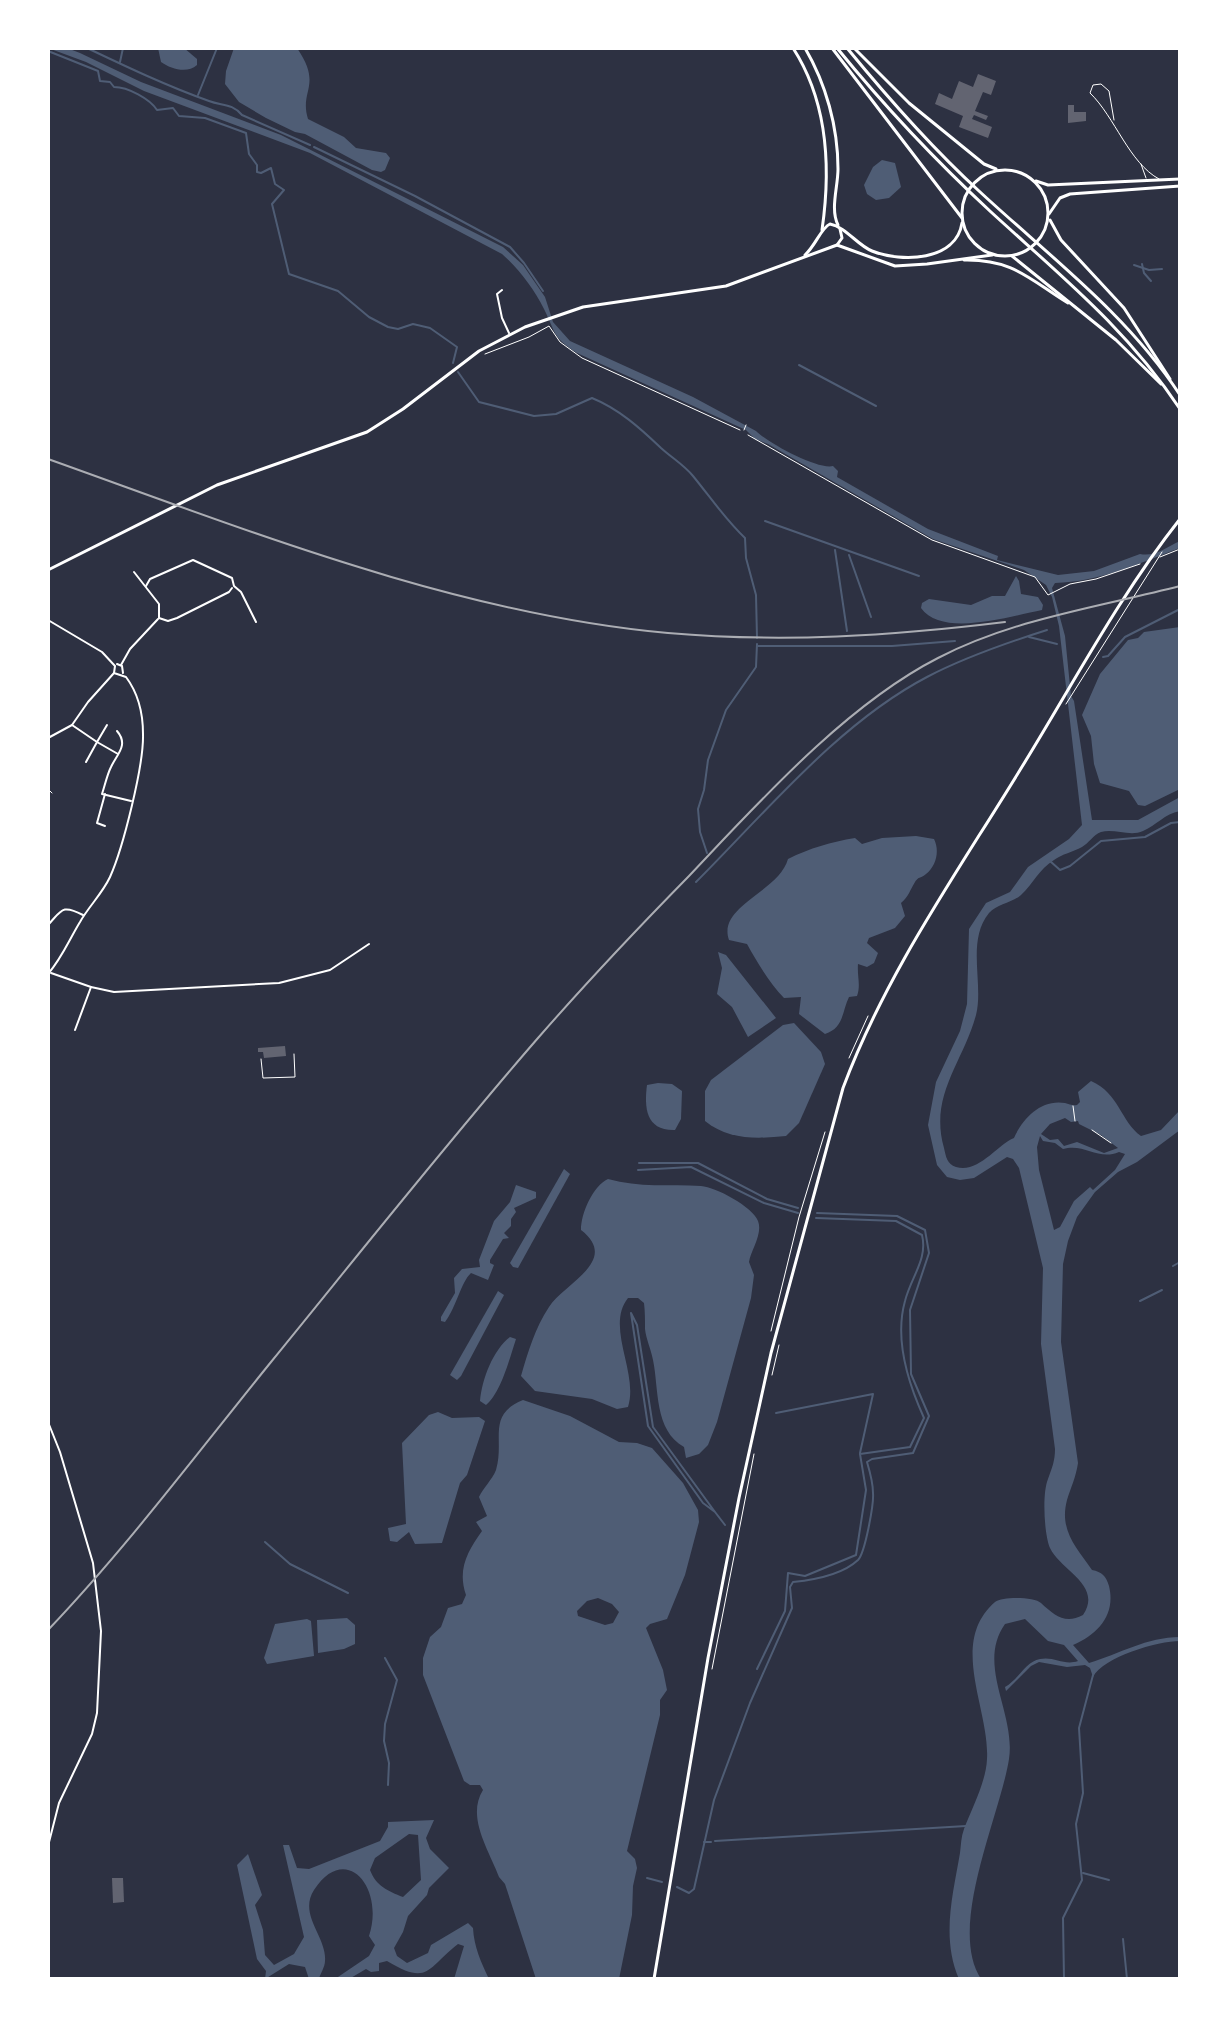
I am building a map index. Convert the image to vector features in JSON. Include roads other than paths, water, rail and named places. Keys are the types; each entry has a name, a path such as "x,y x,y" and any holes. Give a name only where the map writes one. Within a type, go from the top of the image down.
{"main road":[{"path":"793,48 811,82 824,134 827,189 821,236 802,257"},
{"path":"48,570 189,498 249,472 367,432 403,409 479,351 543,319 595,305 726,286 835,245 842,238 834,211 838,166 835,132 821,79 805,48"},
{"path":"832,48 962,220 971,240 996,255"},
{"path":"837,48 899,121 960,183 1117,327 1180,409"},
{"path":"847,48 899,110 963,176 1132,333 1176,389"},
{"path":"854,48 909,103 984,164 1000,170 1018,171 1048,185 1180,179"},
{"path":"822,230 828,225 839,228 870,251 895,257 911,258 950,246 957,240 963,202 973,184 1000,170"},
{"path":"1036,181 1045,196 1049,215 1061,240 1090,268 1129,316 1180,395"},
{"path":"821,236 827,245 846,246 875,261 895,266 1011,256 1022,254 1035,245 1060,198 1070,194 1180,186"},
{"path":"1011,256 1116,340 1169,392"},
{"path":"951,260 1002,263 1075,307"},
{"path":"654,1979 739,1498 771,1353 843,1088 891,980 1054,715 1180,519"}],"street":[{"path":"502,290 497,294 502,318 510,334"},
{"path":"146,586 150,579 193,560 232,578 256,622"},
{"path":"121,665 130,649 159,618 159,604 134,572"},
{"path":"159,618 168,621 177,618 229,592 234,586"},
{"path":"48,620 102,652 115,666"},
{"path":"115,666 121,665"},
{"path":"121,665 124,668 122,674"},
{"path":"48,738 72,725 114,673 115,666"},
{"path":"114,673 122,674 131,684 137,697 143,731 131,801 111,875 49,973 114,992 274,983 330,970 369,944"},
{"path":"72,725 119,755"},
{"path":"86,762 107,725"},
{"path":"117,731 123,742 102,794 131,801"},
{"path":"105,794 97,823 105,826"},
{"path":"48,925 65,909 84,916"},
{"path":"75,1030 91,987"},
{"path":"48,1422 93,1563 101,1631 101,1669 92,1734 59,1803 48,1846"}],"lane":[{"path":"1114,120 1108,89 1096,84 1091,87 1090,93 1114,120 1147,172 1162,180"},
{"path":"1139,162 1148,188"},
{"path":"744,430 746,425"}],"water":[{"path":"48,48 67,48 141,82 281,135 503,247 523,265 545,297 553,322 570,341 693,397 793,454 816,464 833,466 838,471 837,477 928,529 998,556 997,560 1058,575 1094,571 1140,554 1156,553 1180,541 1180,548 1134,565 1087,579 1055,583 1052,588 1065,636 1071,696 1092,820 1138,820 1180,797 1180,811 1138,833 1098,833 1082,847 1049,864 1021,895 989,913 978,936 976,1015 944,1095 941,1112 946,1157 953,1166 964,1168 980,1163 1014,1138 1028,1117 1041,1107 1056,1103 1077,1105 1080,1102 1078,1092 1091,1081 1108,1093 1141,1136 1161,1130 1180,1110 1180,1130 1118,1172 1095,1192 1077,1217 1063,1264 1061,1342 1078,1463 1067,1500 1065,1520 1070,1538 1092,1570 1101,1573 1106,1580 1110,1596 1110,1606 1103,1622 1090,1635 1073,1645 1089,1663 1156,1640 1180,1637 1180,1641 1145,1647 1119,1657 1093,1677 1090,1668 1085,1665 1067,1667 1039,1662 1006,1691 1005,1687 1035,1661 1045,1658 1078,1661 1064,1645 1048,1641 1025,1619 1005,1624 994,1656 1010,1742 1009,1759 979,1871 970,1931 972,1957 981,1979 959,1979 950,1932 962,1835 981,1786 987,1759 974,1677 974,1637 981,1618 999,1600 1032,1599 1060,1617 1071,1619 1083,1615 1088,1595 1078,1579 1055,1556 1046,1533 1045,1494 1055,1449 1041,1344 1043,1268 1019,1168 1013,1159 1007,1157 974,1178 960,1180 947,1177 937,1165 928,1125 936,1082 960,1031 967,1004 969,929 986,903 1010,892 1028,867 1069,839 1082,825 1059,626 1052,597 1046,585 1024,570 933,539 755,439 746,430 577,353 559,338 531,287 502,254 310,153 144,91 86,62","holes":["1065,1118 1071,1122 1078,1121 1118,1148 1104,1153 1077,1142 1064,1146 1058,1139 1050,1140 1041,1134 1050,1124","1040,1136 1043,1141 1055,1143 1063,1149 1125,1154 1115,1170 1093,1190 1090,1187 1074,1201 1060,1227 1054,1230 1039,1170 1037,1147"]},
{"path":"158,48 184,48 197,59 197,65 184,70 169,67 161,62"},
{"path":"234,48 297,48 305,61 310,80 306,101 308,119 344,137 356,148 386,153 390,158 385,170 372,170 239,102 225,84"},
{"path":"882,160 895,163 901,187 889,198 876,200 867,194 864,185 873,167"},
{"path":"1016,576 1021,594 1038,597 1043,605 1042,610 996,620 960,623 931,617 921,608 922,603 929,599 971,605 992,596 1005,596"},
{"path":"1180,627 1180,789 1145,806 1138,805 1129,791 1100,783 1091,736 1082,715 1100,674 1128,640 1138,638 1144,632"},
{"path":"916,836 934,839 937,848 935,863 917,880 901,903 905,916 895,928 869,938 867,943 878,953 874,963 867,967 858,964 857,996 849,997 836,1028 825,1034 799,1014 801,997 784,998 747,944 729,940 728,928 732,918 773,881 788,859 796,855 855,838 862,844 882,838"},
{"path":"718,952 726,955 776,1018 748,1037 732,1007 717,994 722,968"},
{"path":"794,1023 821,1052 825,1064 799,1123 786,1136 754,1138 723,1132 705,1121 705,1091 711,1080 783,1025"},
{"path":"672,1084 682,1091 681,1119 675,1130 658,1127 649,1116 647,1085"},
{"path":"564,1169 570,1174 518,1268 513,1267 510,1263"},
{"path":"608,1179 643,1185 708,1187 742,1204 758,1221 758,1237 749,1262 754,1275 751,1298 717,1422 708,1445 699,1454 686,1458 684,1447 674,1440 663,1420 646,1333 644,1303 638,1298 628,1298 620,1322 629,1380 628,1407 617,1409 592,1399 535,1391 521,1376 529,1349 549,1307 592,1262 595,1252 592,1241 581,1230 582,1223 593,1194"},
{"path":"516,1185 536,1192 536,1198 514,1208 516,1212 511,1226 504,1233 509,1238 503,1239 490,1260 494,1265 488,1280 471,1273 449,1316 445,1322 441,1321 455,1293 454,1278 462,1269 480,1267 479,1260 494,1221 510,1202"},
{"path":"498,1291 504,1295 457,1380 450,1375"},
{"path":"510,1337 516,1339 508,1365 501,1384 486,1405 480,1401 486,1375 498,1349"},
{"path":"523,1400 570,1416 619,1442 652,1448 683,1483 698,1510 699,1522 685,1575 667,1619 646,1628 663,1670 667,1690 660,1700 660,1715 627,1851 635,1859 637,1868 632,1915 619,1979 536,1979 505,1884 481,1834 477,1811 483,1790 480,1785 470,1785 464,1781 423,1675 423,1658 430,1637 441,1627 448,1608 462,1604 466,1595 463,1577 465,1561 482,1531 476,1522 487,1516 479,1497 496,1470 501,1421 512,1406","holes":["598,1598 612,1604 619,1612 613,1623 605,1625 578,1616 577,1611 587,1601"]},
{"path":"438,1412 452,1418 479,1417 485,1421 467,1475 460,1483 442,1543 415,1544 409,1532 397,1542 390,1541 388,1528 406,1524 402,1443 429,1415"},
{"path":"347,1618 355,1625 355,1644 318,1653 317,1620"},
{"path":"311,1621 314,1656 267,1664 264,1658 275,1624"},
{"path":"434,1820 426,1838 430,1849 449,1868 408,1916 394,1948 397,1956 407,1963 428,1953 431,1945 468,1923 473,1928 476,1948 489,1979 454,1979 464,1946 458,1944 433,1967 419,1973 387,1961 379,1963 379,1971 366,1969 349,1979 335,1979 369,1956 375,1945 369,1936 373,1918 367,1887 350,1870 338,1870 326,1876 310,1899 311,1917 324,1952 325,1963 319,1979 309,1979 305,1967 289,1964 265,1979 266,1971 257,1959 237,1865 248,1854 262,1895 255,1905 263,1930 265,1955 274,1965 294,1954 304,1937 283,1845 289,1845 297,1868 309,1869 380,1841 388,1822","holes":["409,1834 418,1835 421,1880 403,1897 379,1884 370,1870 375,1858"]}],"waterway":[{"path":"87,48 178,89 231,107 242,115 310,145"},
{"path":"120,62 123,48"},
{"path":"198,95 217,48"},
{"path":"48,51 98,71 100,81 138,94 157,110 173,108 179,116 205,118 246,133 249,154 257,165 257,172 271,168 275,184 284,190 272,204 289,274 338,291 369,317 388,327 398,329 413,324 430,328 457,347 453,363"},
{"path":"314,147 510,247 543,291"},
{"path":"1142,264 1144,273 1151,281"},
{"path":"1134,265 1149,270 1162,269"},
{"path":"799,365 876,406"},
{"path":"458,372 479,402 534,416 556,414 592,398 629,420 686,468 745,538 746,558 756,595 757,638"},
{"path":"765,521 919,576"},
{"path":"835,550 847,631"},
{"path":"849,555 871,617"},
{"path":"1103,657 1108,656 1125,637 1180,609"},
{"path":"696,882 805,770 895,696 956,663 1047,630"},
{"path":"1029,637 1057,644"},
{"path":"758,646 892,646 955,641"},
{"path":"707,853 700,832 698,809 708,760 726,710 756,667 757,644"},
{"path":"1050,861 1060,870 1070,866 1101,841 1145,837 1171,823 1180,822"},
{"path":"639,1163 698,1163 767,1199 798,1208"},
{"path":"638,1170 691,1167 764,1203 798,1213"},
{"path":"677,1887 689,1893 694,1889 714,1800 750,1703 792,1608 790,1587 793,1582 836,1573 858,1560 866,1539 873,1499 867,1462 913,1453 929,1416 911,1374 910,1310 929,1253 925,1230 897,1216 817,1213"},
{"path":"757,1669 785,1611 788,1573 805,1576 856,1555 866,1490 860,1454 910,1447 924,1418 904,1361 901,1331 905,1301 923,1252 922,1235 896,1221 816,1218"},
{"path":"1173,1266 1180,1262"},
{"path":"1140,1301 1162,1290"},
{"path":"715,1512 703,1503 648,1426 631,1313 637,1325 653,1427 725,1525"},
{"path":"776,1413 873,1394 860,1453"},
{"path":"265,1542 290,1564 348,1593"},
{"path":"385,1658 397,1680 385,1724 388,1785"},
{"path":"1064,1979 1063,1918 1082,1880 1076,1824 1083,1793 1079,1728 1093,1675"},
{"path":"715,1841 966,1826"},
{"path":"704,1842 711,1842"},
{"path":"1083,1873 1109,1880"},
{"path":"647,1878 662,1882"},
{"path":"1123,1939 1127,1979"}],"railway":[{"path":"48,459 354,566 510,608 589,623 668,633 795,638 920,631 1005,622"},
{"path":"48,1630 134,1532 403,1199 538,1038 631,936 806,756 870,701 938,658 996,633 1026,624 1180,586"}]}
